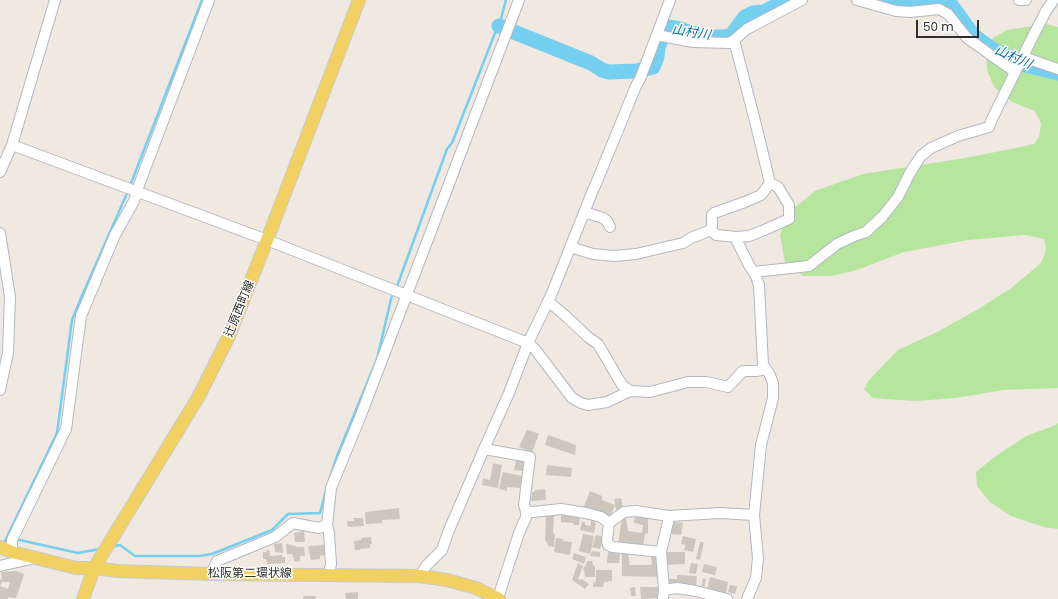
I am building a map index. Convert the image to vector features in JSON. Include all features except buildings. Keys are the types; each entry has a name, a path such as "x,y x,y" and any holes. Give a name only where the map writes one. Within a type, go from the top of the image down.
{"main road":[{"name":"辻原西町線","path":"83,599 94,568 200,396 229,336 359,0"},
{"name":"松阪第二環状線","path":"0,547 12,552 76,568 94,568 118,571 211,574 420,576 447,580 476,588 498,599"}],"street":[{"path":"0,172 12,144 55,0"},
{"path":"12,552 12,540 66,429 81,316 114,235 138,192 139,185 209,0"},
{"path":"329,574 331,564 327,525 331,488 361,415 519,0"},
{"path":"420,576 426,566 442,550 449,530 509,393 528,343 548,301 640,79 670,0"},
{"path":"657,35 693,42 729,43 747,29 802,0"},
{"path":"857,0 896,11 910,12 939,9 948,14 967,38 1015,72"},
{"path":"1019,0 1026,0"},
{"path":"754,272 809,266 837,244 866,232 883,216 898,197 911,171 921,156 931,148 958,136 989,127 1046,11 1054,1"},
{"path":"711,230 716,235 736,237 749,236 789,220 789,205 778,187 770,183 734,40"},
{"path":"1023,57 1058,68"},
{"path":"12,144 267,240 528,343 534,348 572,398 581,403 588,405 607,402 630,391 650,392 688,382 706,382 728,386 743,371 766,369"},
{"path":"711,230 712,215 714,213 761,195 770,183"},
{"path":"584,213 603,218 608,221 610,227"},
{"path":"570,247 593,254 614,256 636,254 683,243 711,230"},
{"path":"0,233 10,297 8,353 0,390"},
{"path":"736,237 737,242 754,272 759,285 763,365 769,373 773,383 773,398 761,445 754,515 758,558 757,571 756,578 747,599"},
{"path":"548,301 588,337 598,344 622,385 630,391"},
{"path":"484,448 530,457 524,505 526,517 519,533 498,599"},
{"path":"526,511 533,512 561,508 601,517 609,523"},
{"path":"661,552 613,547 608,545 607,540 609,523 624,512 636,511 669,516 720,513 754,515"},
{"path":"669,516 661,552 663,594 677,588 727,599"},
{"path":"211,574 216,561 275,537 293,523 319,528 327,525"},
{"path":"0,566 35,558"}],"green space":[{"path":"1046,24 1058,27 1058,388 1003,390 956,398 915,401 873,398 864,389 869,380 898,350 935,333 975,311 1010,289 1040,264 1045,254 1046,247 1044,239 1025,235 968,240 904,252 854,271 830,276 803,276 785,262 780,235 787,214 815,191 863,174 965,158 1034,144 1039,137 1041,124 1035,111 1012,102 994,87 987,70 986,53 993,38 1007,30"},
{"path":"1058,423 1058,529 1044,527 1011,516 990,502 977,486 976,472 993,458 1026,436"}],"waterway":[{"path":"130,186 202,0"},
{"path":"396,289 447,149 452,143 499,26 506,0"},
{"name":"山村川","path":"499,26 591,63 602,70 609,72 636,71 653,67 657,57 658,47 667,27 710,37 731,36 745,17 753,13 764,12 787,0"},
{"name":"山村川","path":"888,0 901,4 940,0"},
{"name":"山村川","path":"941,0 949,2 973,35 992,49 1025,65 1058,73"},
{"path":"3,545 57,433 72,320 128,191"},
{"path":"329,481 337,456 377,359 393,293"},
{"path":"111,547 120,545 135,556 199,556 212,554 272,530 288,514 320,513 327,486"},
{"path":"15,539 78,553 100,549"}]}
